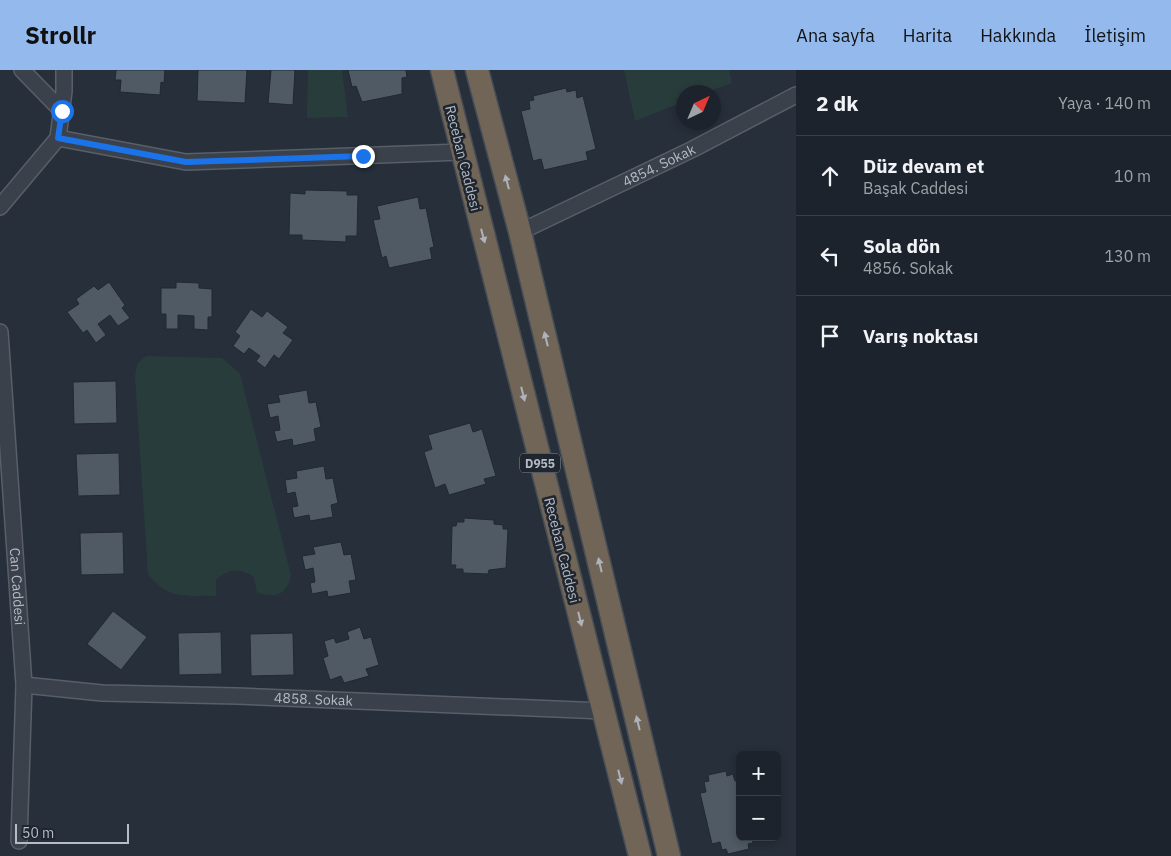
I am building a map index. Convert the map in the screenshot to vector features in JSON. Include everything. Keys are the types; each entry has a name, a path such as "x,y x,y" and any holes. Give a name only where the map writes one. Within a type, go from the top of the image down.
{"highway":[{"name":"Receban Caddesi","path":"442,70 640,856"},
{"name":"D955","path":"477,70 520,232 669,856"}],"street":[{"path":"22,70 62,111"},
{"path":"0,207 58,138 62,111 64,70"},
{"name":"4854. Sokak","path":"520,232 693,149 796,95"},
{"path":"58,138 186,162 462,152"},
{"name":"Can Caddesi","path":"0,332 24,685 18,842"},
{"name":"4858. Sokak","path":"24,685 102,693 237,696 603,711"}],"shaded area":[{"path":"308,70 342,70 348,117 307,118"},
{"path":"624,70 729,70 732,83 721,87 721,85 676,85 676,105 635,121"},
{"path":"146,356 222,358 240,374 291,575 286,588 279,594 257,593 254,577 239,571 230,571 216,580 216,596 186,596 171,593 163,589 148,574 135,377 137,364"}],"building":[{"path":"116,70 165,70 164,83 161,82 160,95 120,92 121,80 115,80"},
{"path":"198,70 247,70 245,103 197,101"},
{"path":"271,70 295,70 293,105 268,103"},
{"path":"348,70 406,70 407,77 402,78 402,94 362,102 356,86 352,87"},
{"path":"566,88 567,92 576,90 577,98 583,96 596,149 586,152 588,160 544,170 541,159 533,161 521,111 530,109 529,101 534,100 533,96"},
{"path":"305,190 347,191 347,195 358,195 357,236 346,236 346,242 302,240 302,235 289,235 290,193 305,194"},
{"path":"418,197 420,209 426,208 434,247 430,248 432,259 389,268 386,256 382,258 373,220 380,219 377,206"},
{"path":"109,282 125,305 122,308 130,318 118,326 110,315 98,324 106,335 96,343 87,330 83,333 67,312 79,304 76,299 94,286 98,290"},
{"path":"176,282 199,283 199,288 212,289 212,317 208,317 208,330 194,329 194,316 178,315 178,329 166,329 166,314 161,314 161,288 176,288"},
{"path":"251,309 262,317 267,311 288,327 283,333 293,340 279,359 274,355 265,368 256,361 260,356 249,348 244,354 233,346 240,336 235,332"},
{"path":"116,381 117,423 74,424 73,382"},
{"path":"307,390 309,403 316,402 321,427 314,429 316,441 293,446 292,439 277,442 274,431 280,430 278,416 270,418 267,404 280,402 278,395"},
{"path":"470,423 473,432 482,429 496,476 484,479 486,484 449,495 445,484 435,488 424,452 432,449 428,435"},
{"path":"119,453 120,495 78,496 76,454"},
{"path":"324,466 326,479 333,478 338,503 331,505 333,517 310,521 309,515 294,518 292,507 298,506 295,492 287,494 285,480 297,478 296,471"},
{"path":"464,518 494,520 494,524 503,525 503,529 508,529 506,568 489,570 488,574 463,573 463,569 455,569 456,565 451,565 452,526 456,526 457,522 464,522"},
{"path":"123,532 124,574 81,575 80,533"},
{"path":"341,542 344,555 351,554 356,580 349,581 351,593 328,597 327,591 312,594 310,583 315,582 313,568 305,570 302,556 315,554 313,547"},
{"path":"113,611 147,637 121,670 87,644"},
{"path":"360,627 364,639 371,637 379,665 366,669 369,676 344,683 341,676 330,680 323,658 328,656 324,641 334,638 336,643 349,639 347,632"},
{"path":"221,632 222,674 179,675 178,633"},
{"path":"293,633 294,675 251,676 250,634"},
{"path":"726,771 727,776 733,774 736,781 736,841 753,841 753,843 748,844 749,849 728,854 726,849 722,850 720,842 712,844 700,793 706,792 704,782 709,781 708,775"}],"route":[{"path":"62,111 58,138 186,162 363,156"}]}
